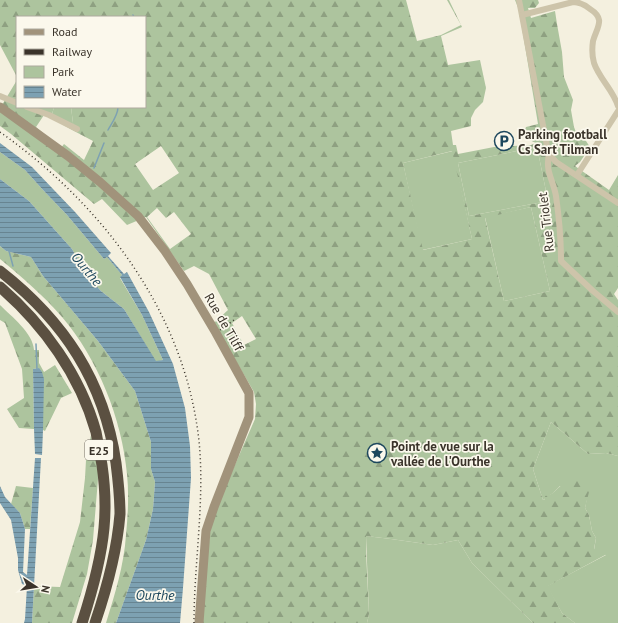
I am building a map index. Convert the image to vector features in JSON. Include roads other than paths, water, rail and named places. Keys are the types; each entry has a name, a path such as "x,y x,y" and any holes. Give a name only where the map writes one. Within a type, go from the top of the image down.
{"highway":[{"name":"E25","path":"0,270 28,294 59,328 86,370 94,386 102,405 109,429 114,449 120,512 111,568 95,623"},
{"name":"E25","path":"0,287 38,324 65,361 80,390 96,432 103,472 105,517 102,546 91,595 82,623"},
{"path":"0,294 13,299"}],"main road":[{"name":"Rue de Tilff","path":"0,107 68,156 138,216 165,250 187,284 249,393 249,417 206,531 199,623"}],"street":[{"name":"Rue Triolet","path":"519,0 546,146 549,154 547,162 549,176 555,190 561,261 618,312"},
{"path":"522,15 573,2 580,3 597,14 600,24 592,47 593,59 597,71 614,96 618,106"},
{"path":"0,96 16,103"},
{"path":"29,108 49,115 77,129"},
{"path":"577,175 618,111"},
{"path":"549,154 556,162 618,203"}],"water":[{"name":"Ourthe","path":"0,143 32,167 75,212 111,253 108,256 124,274 127,272 149,312 173,364 185,408 190,446 191,478 180,623 116,623 146,540 153,509 155,482 151,469 151,442 135,391 98,341 43,276 31,257 6,251 0,246 0,179 29,201 72,249 88,277 101,291 124,309 156,361 163,360 142,315 120,277 122,275 107,257 104,259 67,215 25,170 0,152"},
{"path":"39,368 44,379 42,455 35,454 34,429 33,369"},
{"path":"35,458 41,458 32,623 24,623 27,586 22,584 18,570 18,558 11,520 0,503 0,486 5,497 20,513 25,529 23,572 27,575"}],"waterway":[{"path":"108,130 116,116 118,108"},
{"path":"94,168 104,143"},
{"path":"9,251 13,266"},
{"path":"36,344 37,370"}],"railway":[{"path":"0,132 38,161 73,193 105,228 133,266 157,306 176,349 191,394 199,441 201,464 194,623"},
{"path":"220,330 234,320"}],"place":[{"name":"Parking football Cs Sart Tilman","path":"504,141"},
{"name":"Point de vue sur la vallée de l'Ourthe","path":"377,453"}]}
